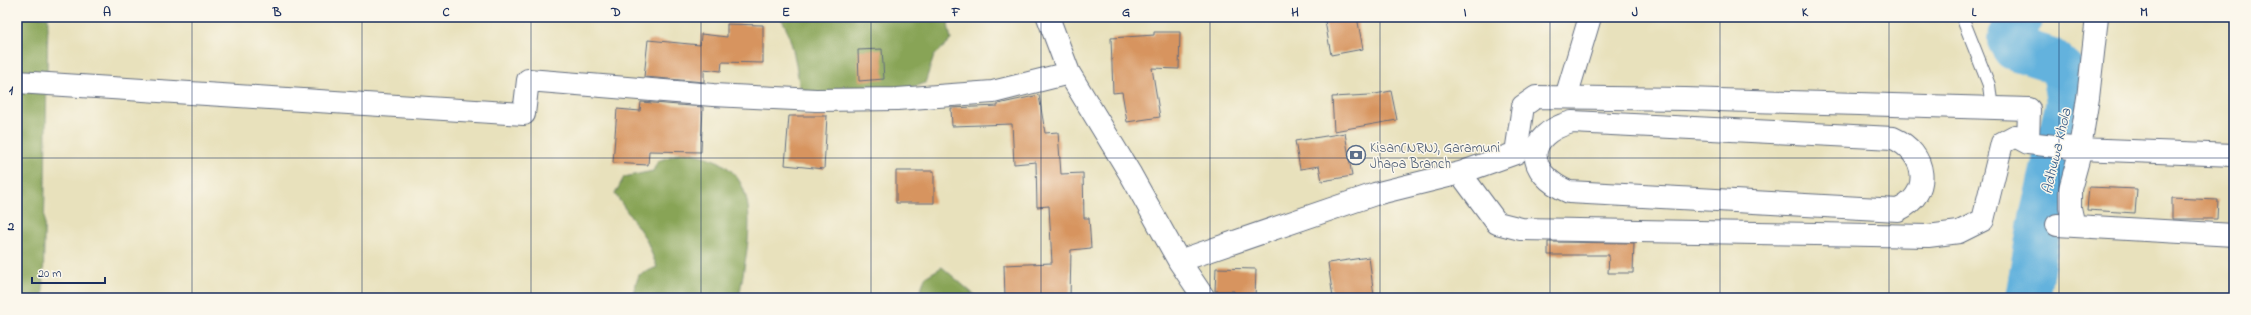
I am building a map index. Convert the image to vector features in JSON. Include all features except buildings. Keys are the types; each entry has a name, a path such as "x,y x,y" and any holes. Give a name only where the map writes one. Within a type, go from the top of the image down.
{"street":[{"path":"1048,17 1068,73 1131,175 1179,261 1204,298"},
{"path":"1566,97 1590,17"},
{"path":"2097,17 2088,98 2076,149 2070,189 2070,208 2065,225 2234,235"},
{"path":"17,82 524,114 528,80 713,95 816,100 897,99 993,92 1068,73"},
{"path":"1179,261 1375,194 1460,173 1516,153 1523,106 1536,97 1685,99 2029,110 2033,143"},
{"path":"1572,122 1893,138 1912,150 1922,171 1922,183 1917,196 1909,205 1898,210 1569,192 1550,182 1538,168 1536,160 1539,141 1547,132 1572,122"},
{"path":"1460,173 1497,223 1521,229 1928,236 1959,232 1982,220 2002,143 2015,136 2033,143 2076,149 2234,155"}],"lane":[{"path":"1962,17 1989,85 1992,109"}],"green space":[{"path":"17,17 48,17 43,298 17,298"},
{"path":"779,17 952,17 948,24 951,40 934,56 925,83 906,90 816,100 799,86 790,39 787,29"},
{"path":"683,152 711,158 730,170 742,186 748,205 749,227 747,250 739,298 631,298 639,275 657,267 646,239 615,194 624,177 653,171 658,161"},
{"path":"942,267 978,298 918,298 925,277"}],"waterway":[{"name":"Adhuwa Khola","path":"2021,17 2015,20 2009,40 2014,48 2049,59 2063,71 2068,102 2040,222 2027,298"}],"place":[{"name":"Kisan(NRN), Garamuni Jhapa Branch","path":"1356,155"}]}
